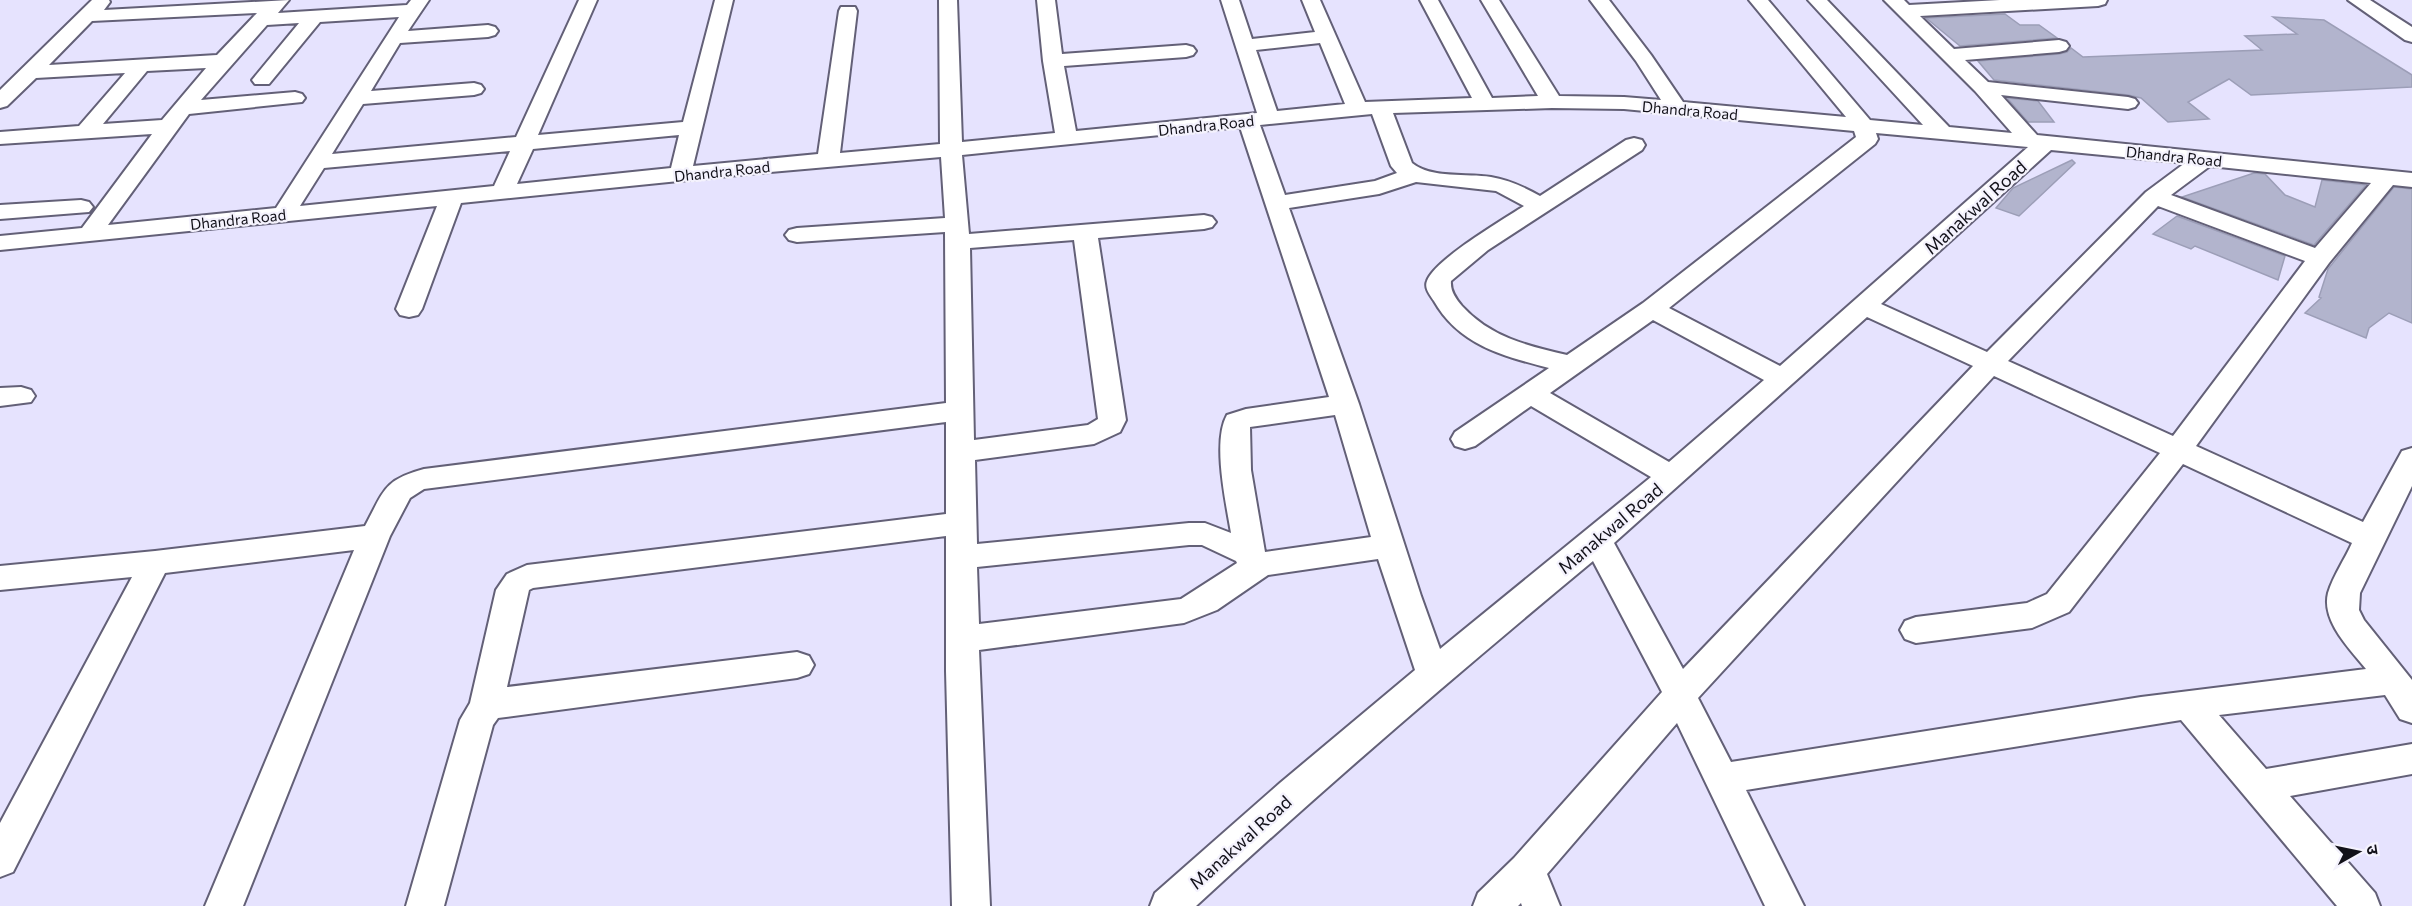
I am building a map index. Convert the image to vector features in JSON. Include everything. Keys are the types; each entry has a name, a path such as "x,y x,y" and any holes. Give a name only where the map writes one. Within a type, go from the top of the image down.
{"street":[{"path":"0,102 28,72 104,0"},
{"path":"502,193 588,0"},
{"path":"681,175 724,0"},
{"path":"948,0 951,150 957,233 963,639 971,906"},
{"path":"1046,0 1053,61 1067,139"},
{"path":"1230,0 1246,45 1258,120 1276,203 1345,404 1389,546 1433,674"},
{"path":"1311,0 1327,38 1402,166 1413,175"},
{"path":"1428,0 1486,105"},
{"path":"1490,0 1552,102"},
{"path":"1599,0 1644,59 1676,108"},
{"path":"1465,439 1652,309 1867,139 1864,126 1758,0"},
{"path":"1817,0 1942,133"},
{"path":"1899,6 2097,0"},
{"path":"2357,0 2412,36"},
{"path":"87,16 272,9 315,16 417,5"},
{"path":"283,215 417,5"},
{"path":"1899,6 2038,142"},
{"path":"89,235 168,126 223,61 272,9"},
{"path":"2374,10 2402,9"},
{"path":"828,161 848,11"},
{"path":"262,80 315,16"},
{"path":"394,38 488,31"},
{"path":"1246,45 1327,38"},
{"path":"1951,55 2059,46"},
{"path":"1053,61 1186,51"},
{"path":"28,72 223,61"},
{"path":"86,131 142,65"},
{"path":"1982,87 2128,103"},
{"path":"356,98 474,89"},
{"path":"183,108 295,99"},
{"name":"Dhandra Road","path":"11,242 1369,109 1552,102 1624,103 2412,180"},
{"path":"0,138 168,126"},
{"path":"316,162 691,128"},
{"name":"Manakwal Road","path":"1169,906 1293,794 1433,674 1597,540 1783,379 1865,306 2038,142"},
{"path":"1571,365 1498,345 1478,336 1453,313 1438,288 1439,280 1480,245 1634,145"},
{"path":"1492,906 1527,870 1680,695 1991,363 2154,197 2205,159"},
{"path":"1276,203 1379,187 1413,175 1500,185 1541,206"},
{"path":"1916,630 2032,615 2058,603 2178,450 2320,258 2387,178"},
{"path":"2154,197 2320,258"},
{"path":"409,309 451,198"},
{"path":"0,212 81,207"},
{"path":"797,235 1085,232 1204,222"},
{"path":"961,452 1094,434 1110,425 1112,420 1085,232"},
{"path":"0,266 11,242"},
{"path":"1865,306 2370,538"},
{"path":"1652,309 1783,379"},
{"path":"1530,393 1671,477"},
{"path":"1252,561 1236,457 1234,430 1238,422 1246,417 1345,404"},
{"path":"224,906 375,536 399,491 413,482 424,479 960,411"},
{"path":"2412,458 2344,593 2343,611 2354,629 2394,680 2412,709"},
{"path":"425,906 477,720 486,708 512,590 518,582 527,577 961,523"},
{"path":"962,557 1190,534 1205,534 1252,561 1277,561 1389,546"},
{"path":"0,578 154,563 375,536"},
{"path":"1597,540 1680,695 1785,906"},
{"path":"963,639 1184,611 1209,601 1252,561"},
{"path":"0,860 10,826 154,563"},
{"path":"486,708 503,702 797,665"},
{"path":"1722,779 2079,720 2303,689 2394,680"},
{"path":"2189,705 2361,906"},
{"path":"2258,786 2412,759"},
{"path":"1527,870 1541,906"}],"building":[{"path":"2005,14 2020,25 2039,25 2057,38 1960,46 1926,18"},
{"path":"2273,17 2324,20 2412,75 2412,87 2251,95 2229,79 2188,102 2209,119 2168,122 2141,98 1994,80 1978,61 2059,54 2071,48 2083,57 2262,50 2245,36 2297,34"},
{"path":"2007,98 2038,101 2054,122 2028,122"},
{"path":"2072,160 2075,163 2019,216 1996,208 2013,188"},
{"path":"2254,173 2265,174 2285,195 2315,207 2322,180 2366,185 2314,245 2182,197"},
{"path":"2394,187 2412,189 2412,323 2389,313 2369,328 2366,338 2305,313 2321,298 2319,297 2328,269"},
{"path":"2177,216 2285,256 2278,280 2195,246 2191,249 2153,234"}]}
